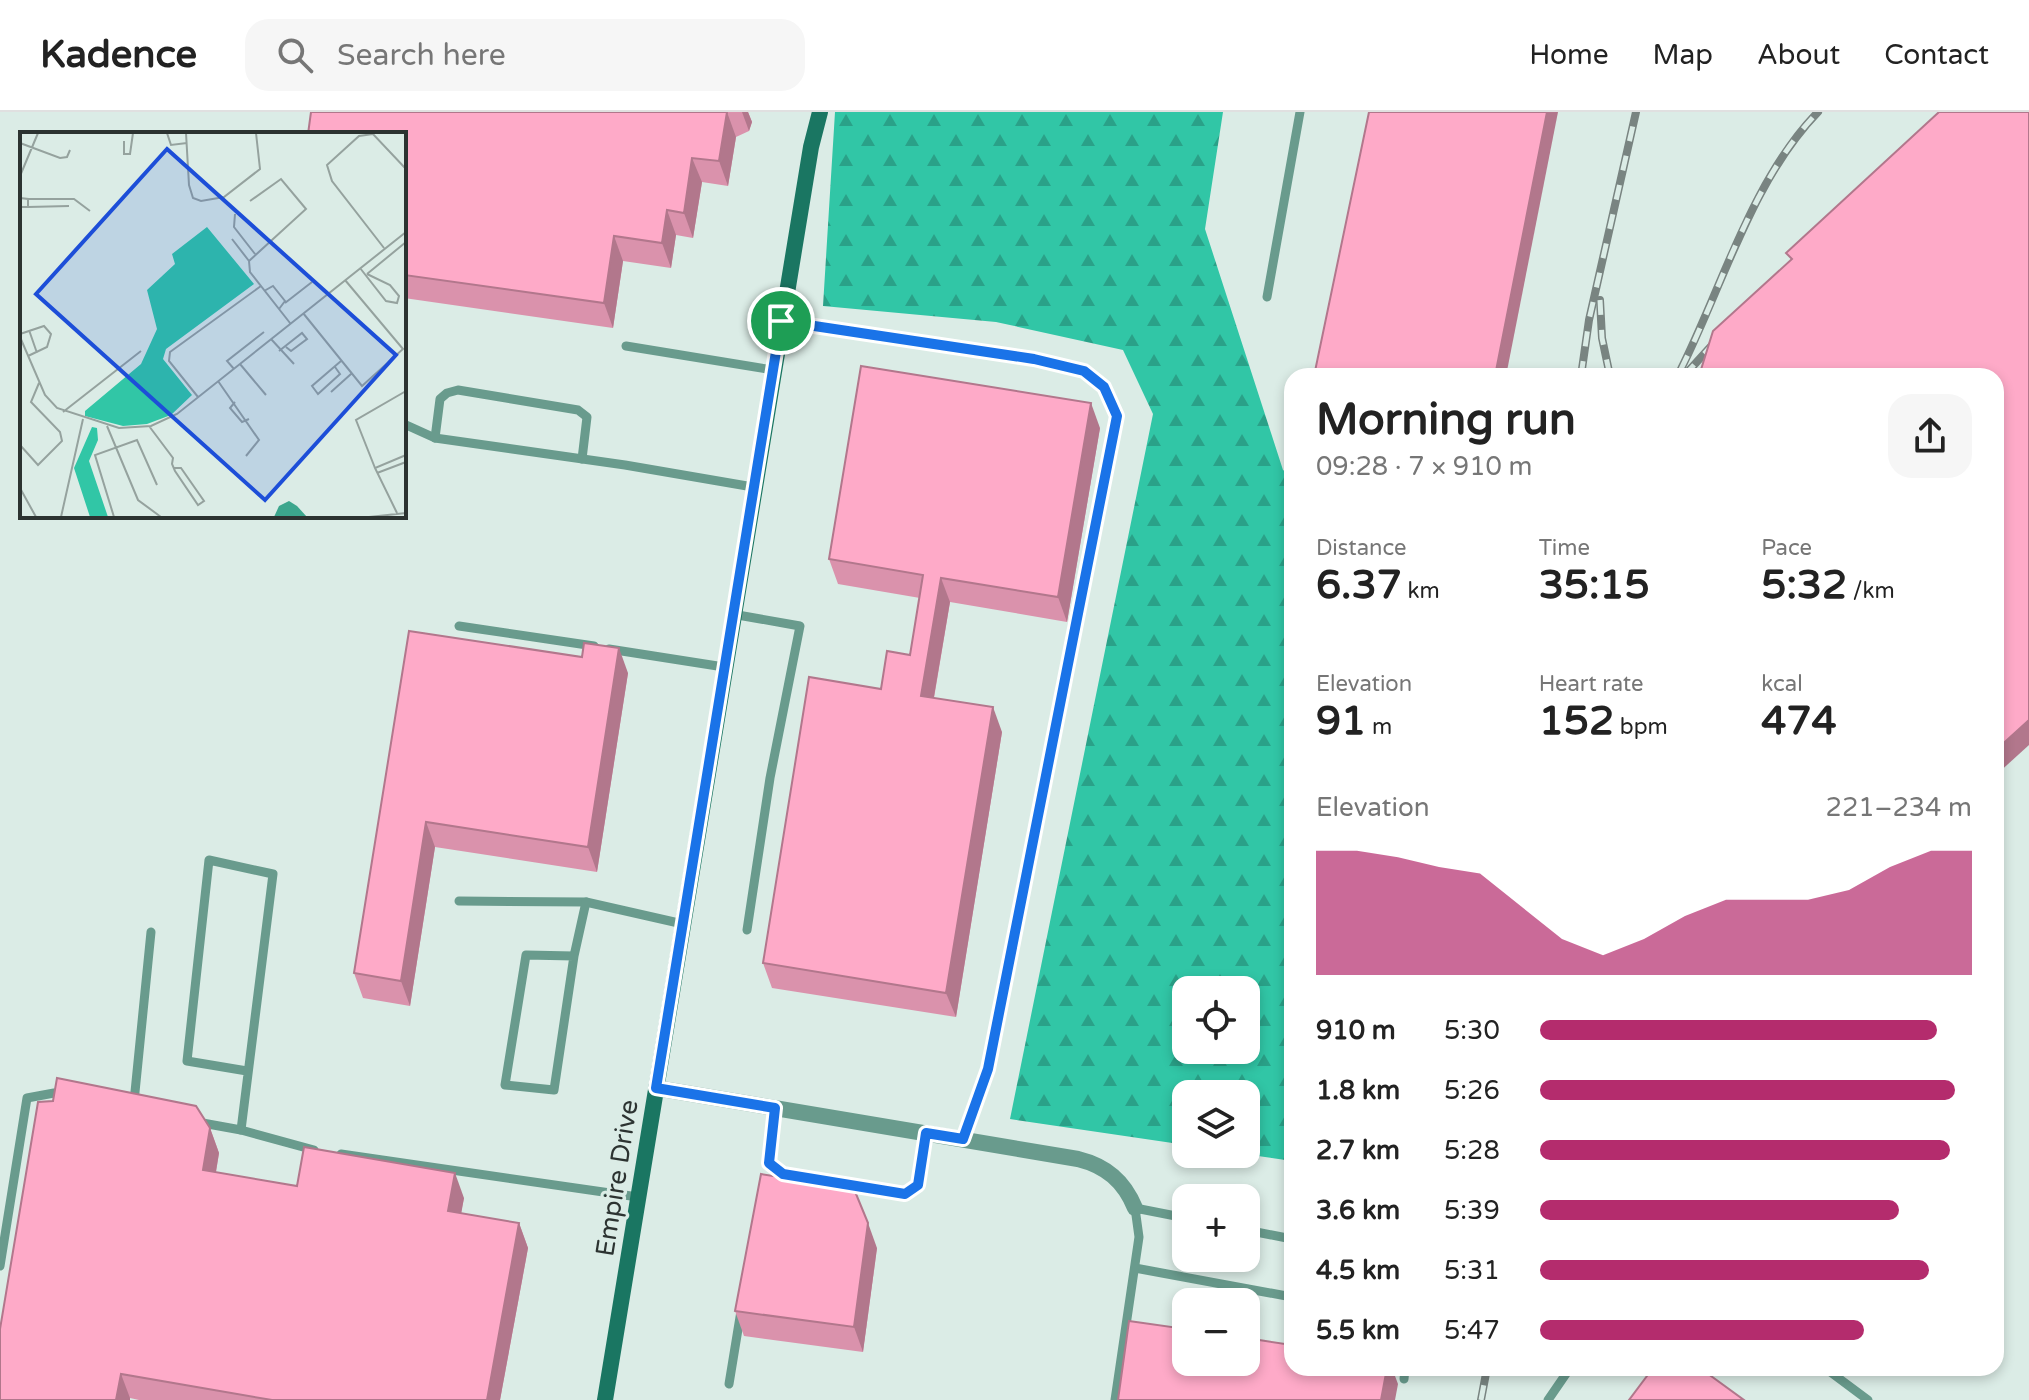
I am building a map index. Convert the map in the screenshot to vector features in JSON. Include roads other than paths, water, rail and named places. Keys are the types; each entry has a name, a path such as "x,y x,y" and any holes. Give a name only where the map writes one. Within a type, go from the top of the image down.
{"street":[{"name":"Empire Drive","path":"605,1400 753,487 811,147 820,112"},
{"path":"656,1088 1096,1164 1122,1184 1135,1208"}],"lane":[{"path":"1267,297 1300,112"},
{"path":"781,321 1034,359 1084,371 1104,387 1117,416 988,1069 963,1139"},
{"path":"626,346 773,370"},
{"path":"435,438 440,399 458,390 578,410 587,417 582,459"},
{"path":"406,425 435,438 753,487"},
{"path":"732,614 800,626 770,778 747,930"},
{"path":"459,626 724,667"},
{"path":"241,1130 273,874 209,860 187,1061 247,1071"},
{"path":"459,901 586,902 683,924"},
{"path":"574,956 526,955 505,1085 554,1090 574,956 586,902"},
{"path":"120,1107 134,1110 151,932"},
{"path":"0,1266 27,1098 54,1093 80,1098"},
{"path":"766,1177 775,1108"},
{"path":"180,1118 315,1150 638,1197"},
{"path":"769,1163 783,1174 905,1194 918,1185 926,1133"},
{"path":"1115,1400 1139,1237 1135,1208 1172,1215"},
{"path":"1260,1233 1284,1237"},
{"path":"1135,1268 1284,1296"},
{"path":"729,1384 744,1294"},
{"path":"1548,1400 1564,1376"},
{"path":"1836,1376 1868,1400"}],"railway":[{"path":"1582,368 1589,320 1636,112"},
{"path":"1681,368 1757,201 1795,139 1818,112"},
{"path":"1600,300 1602,338 1608,368"},
{"path":"1691,368 1724,332"},
{"path":"1481,1400 1486,1376"}]}
